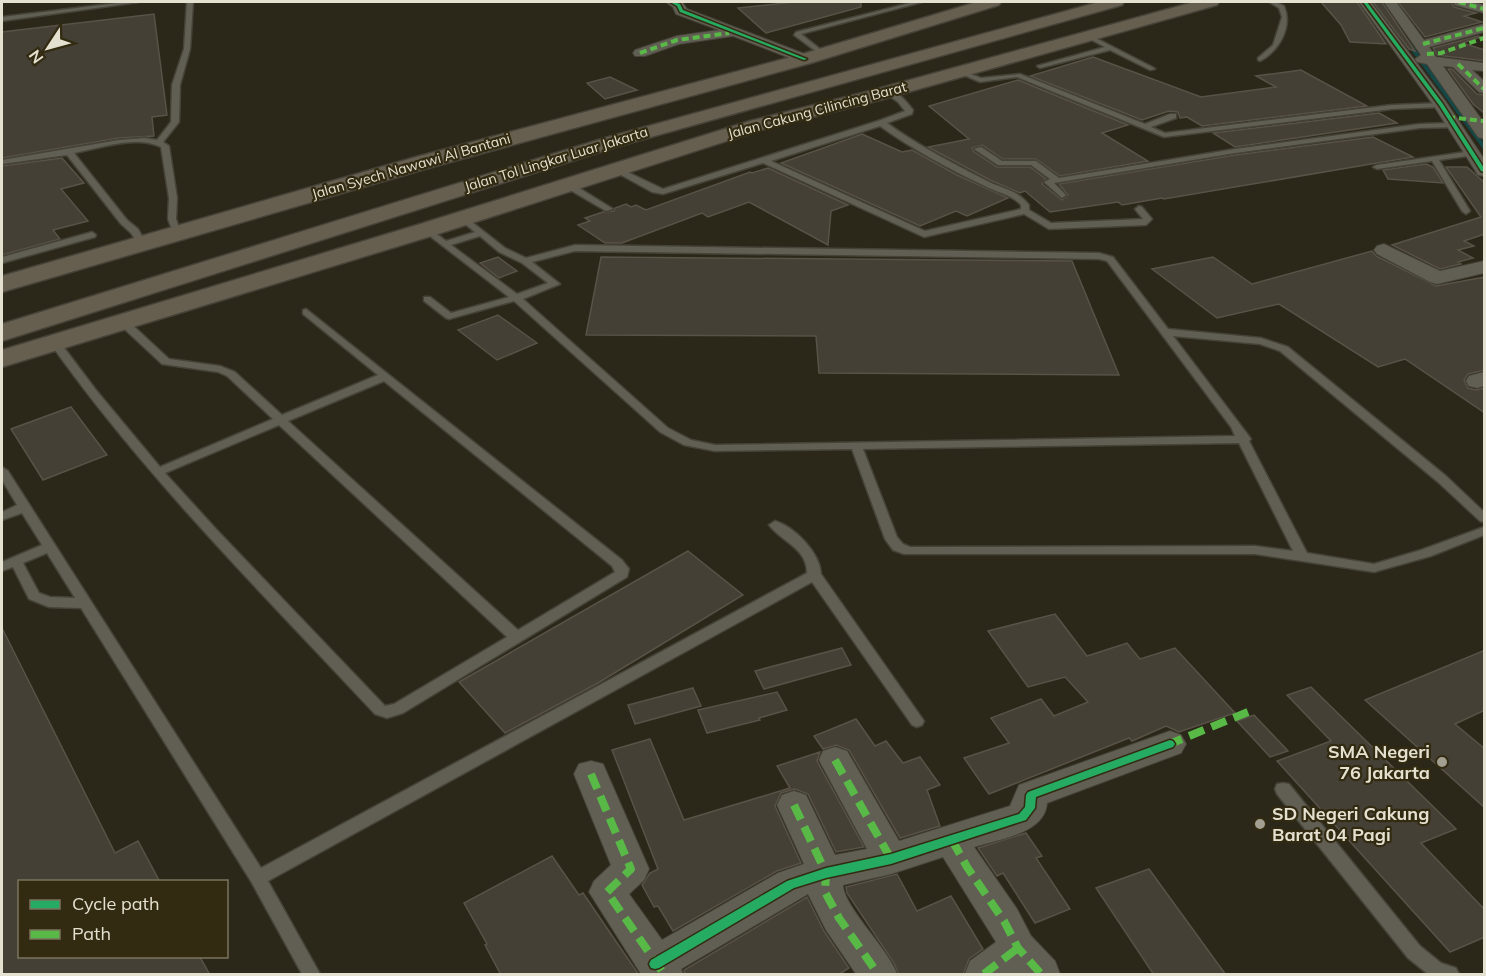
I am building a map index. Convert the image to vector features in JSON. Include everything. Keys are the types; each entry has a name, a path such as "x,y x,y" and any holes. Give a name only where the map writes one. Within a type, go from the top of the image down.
{"highway":[{"path":"814,56 993,2"},
{"name":"Jalan Tol Lingkar Luar Jakarta","path":"2,316 474,167 1075,6 1116,2"},
{"name":"Jalan Cakung Cilincing Barat","path":"435,237 463,218 568,185 623,173 757,125 960,72 1211,2"},
{"path":"757,125 827,98 1076,21 1083,16 1075,6"},
{"name":"Jalan Tol Lingkar Luar Jakarta","path":"2,333 503,174 1075,6"},
{"path":"814,56 1010,7"},
{"name":"Jalan Syech Nawawi Al Bantani","path":"2,284 424,162 814,56"},
{"path":"2,359 123,322 435,237"}],"street":[{"path":"672,2 679,5 681,11 732,32 814,56"},
{"path":"1367,2 1391,4 1422,55 1448,116 1485,171"},
{"path":"1367,2 1384,23 1422,55 1485,134"},
{"path":"1459,2 1485,9"},
{"path":"1384,23 1434,29"},
{"path":"1422,55 1485,28"},
{"path":"640,53 686,38 732,32"},
{"path":"1422,55 1441,53 1485,38"},
{"path":"1422,55 1458,64 1485,67"},
{"path":"1458,64 1485,89"},
{"path":"1448,116 1476,120"},
{"path":"1384,250 1437,278 1485,267"},
{"path":"591,774 631,869 607,892 660,969 790,884 826,873 891,859 1022,817 1030,808 1030,795 1170,744"},
{"path":"835,760 891,859"},
{"path":"794,806 826,873 825,892 839,918 878,975"},
{"path":"952,840 966,867 1030,961 984,975"}],"lane":[{"path":"2,20 136,2"},
{"path":"159,141 175,122 176,85 188,50 190,2"},
{"path":"814,56 797,34 919,2"},
{"path":"1260,59 1276,46 1285,17 1282,7 1272,2"},
{"path":"1088,36 1152,69"},
{"path":"1040,66 1110,48"},
{"path":"960,72 983,80 1018,75 1166,135 1392,107 1448,116"},
{"path":"623,173 663,192 881,123 909,112 901,100 888,91"},
{"path":"1145,127 1173,116"},
{"path":"1062,195 1047,183 1235,151 1419,126 1448,116"},
{"path":"881,123 904,140 989,185 1016,195 1025,205 1025,211"},
{"path":"2,162 146,140 159,141 165,146 173,198 172,219 177,233"},
{"path":"978,149 997,164 1006,166 1033,163 1057,180"},
{"path":"69,152 142,243"},
{"path":"1377,167 1472,153"},
{"path":"1434,158 1466,211"},
{"path":"763,160 924,234 1025,211 1049,226 1146,222 1148,219 1139,209"},
{"path":"568,185 609,209"},
{"path":"427,299 449,316 516,298 555,284 525,261 502,250 463,218"},
{"path":"435,237 481,233"},
{"path":"2,260 92,235"},
{"path":"435,237 516,298 664,430 688,442 715,448 1245,440"},
{"path":"525,261 575,248 1099,256 1110,259 1187,359 1245,440 1302,558"},
{"path":"55,343 86,386 157,471 380,710 387,712 398,709 622,574 622,569 306,312"},
{"path":"123,322 166,362 220,369 231,374 517,638"},
{"path":"1164,332 1261,341 1284,349 1442,479 1485,518"},
{"path":"157,471 283,421 386,376"},
{"path":"857,447 891,539 898,547 909,551 1255,550 1374,568 1426,553 1485,531"},
{"path":"2,471 258,878 311,975"},
{"path":"2,516 26,507"},
{"path":"775,525 814,560 814,575 917,721"},
{"path":"2,567 49,547"},
{"path":"16,561 34,596 49,602 84,603"},
{"path":"258,878 814,575"},
{"path":"1283,789 1414,952 1436,970 1450,975"}],"building":[{"path":"794,2 861,2 861,7 766,33 738,8"},
{"path":"1321,2 1357,2 1386,44 1350,42 1341,25"},
{"path":"1373,2 1382,2 1415,51 1409,49"},
{"path":"1398,2 1451,2 1454,7 1476,13 1464,16 1482,22 1425,37"},
{"path":"154,14 167,115 152,117 154,136 119,138 2,158 2,32"},
{"path":"1481,37 1462,43 1485,50 1485,61 1437,55 1433,48"},
{"path":"1093,57 1201,97 1276,87 1256,76 1301,70 1367,106 1202,126 1187,117 1180,118 1178,112 1169,111 1142,120 1030,76"},
{"path":"1448,69 1452,69 1477,94 1485,95 1485,114 1473,104"},
{"path":"610,77 637,90 605,99 587,83"},
{"path":"1018,80 1128,125 1102,133 1148,161 1060,176 1036,159 1003,159 982,145 972,148 997,167 1030,167 1046,179 1042,184 1062,200 1068,195 1059,184 1235,155 1373,137 1413,157 1164,199 1122,205 1118,202 1050,212 1025,191 1020,193 990,180 928,147 969,139 929,106"},
{"path":"1379,113 1397,123 1235,147 1213,133"},
{"path":"862,134 902,152 912,150 957,175 1008,198 967,216 956,211 920,226 781,163"},
{"path":"62,158 84,183 61,189 88,221 53,230 60,239 2,255 2,166"},
{"path":"1426,164 1433,167 1443,183 1388,179 1383,170"},
{"path":"1446,167 1467,167 1485,183 1485,234 1464,241 1474,246 1458,250 1473,258 1458,262 1461,264 1440,269 1392,245 1481,217"},
{"path":"768,168 848,205 831,211 828,245 749,202 708,217 702,213 622,243 605,243 578,225 590,221 585,218 614,211 615,208 626,204 631,207 636,205 646,210 750,172"},
{"path":"1372,251 1376,256 1436,286 1485,277 1485,370 1468,374 1464,380 1468,388 1476,390 1485,388 1485,413 1405,359 1378,367 1279,304 1217,318 1152,269 1213,257 1252,284"},
{"path":"498,257 517,271 499,278 480,263"},
{"path":"601,257 1072,261 1119,375 819,373 816,336 586,335"},
{"path":"498,315 537,343 497,360 458,330"},
{"path":"71,407 107,455 43,480 11,429"},
{"path":"688,551 743,595 598,683 505,733 459,682"},
{"path":"1055,614 1087,656 1127,643 1140,659 1175,648 1235,713 1179,732 1166,726 1132,741 1129,738 989,794 964,758 1009,743 991,718 1041,699 1054,716 1088,702 1065,677 1028,687 988,631"},
{"path":"2,628 115,853 138,841 159,880 18,880 18,958 201,958 210,975 2,975"},
{"path":"842,648 851,665 764,689 755,671"},
{"path":"1485,650 1485,710 1455,724 1485,749 1485,808 1365,700"},
{"path":"1311,687 1456,829 1421,843 1485,910 1485,937 1450,952 1277,761 1331,741 1287,695"},
{"path":"693,688 701,706 635,724 628,705"},
{"path":"777,692 787,710 759,718 760,720 707,733 698,710"},
{"path":"1254,715 1288,751 1270,757 1237,721"},
{"path":"856,719 875,746 886,741 903,763 920,757 940,785 927,790 940,826 900,838 849,750 836,745 823,749 814,736"},
{"path":"650,739 684,820 790,788 777,766 820,752 817,761 864,847 836,852 808,794 795,789 781,793 775,806 801,863 777,871 673,931 658,906 654,907 642,885 650,873 658,869 612,750"},
{"path":"1026,833 1042,856 1036,858 1070,909 1035,923 1003,873 997,876 978,848"},
{"path":"552,856 579,895 583,893 639,975 501,975 464,903"},
{"path":"1149,869 1226,975 1154,975 1096,888"},
{"path":"897,874 917,911 951,896 983,949 969,959 963,975 899,975 894,963 847,893 846,887"},
{"path":"807,897 824,931 849,968 838,975 685,975 684,970"}],"waterway":[{"path":"1409,44 1484,147"}],"marked path":[{"path":"1459,2 1484,9"},
{"path":"1423,44 1484,28"},
{"path":"640,53 677,40 729,33"},
{"path":"1427,54 1441,53 1484,38"},
{"path":"1458,64 1484,89"},
{"path":"1448,117 1484,121"},
{"path":"1167,745 1248,712"},
{"path":"835,760 891,859"},
{"path":"591,774 631,869 607,892 664,974"},
{"path":"794,805 826,873 825,892 839,918 878,974"},
{"path":"952,840 967,867 1004,921 1018,948 1041,974"},
{"path":"984,974 1018,948"}],"cycle path":[{"path":"672,2 679,5 681,11 805,59"},
{"path":"1365,2 1441,105 1484,171"},
{"path":"655,964 791,884 826,873 891,859 1022,817 1030,808 1031,795 1170,744"}],"place":[{"name":"SMA Negeri 76 Jakarta","path":"1442,762"},
{"name":"SD Negeri Cakung Barat 04 Pagi","path":"1260,824"}]}
